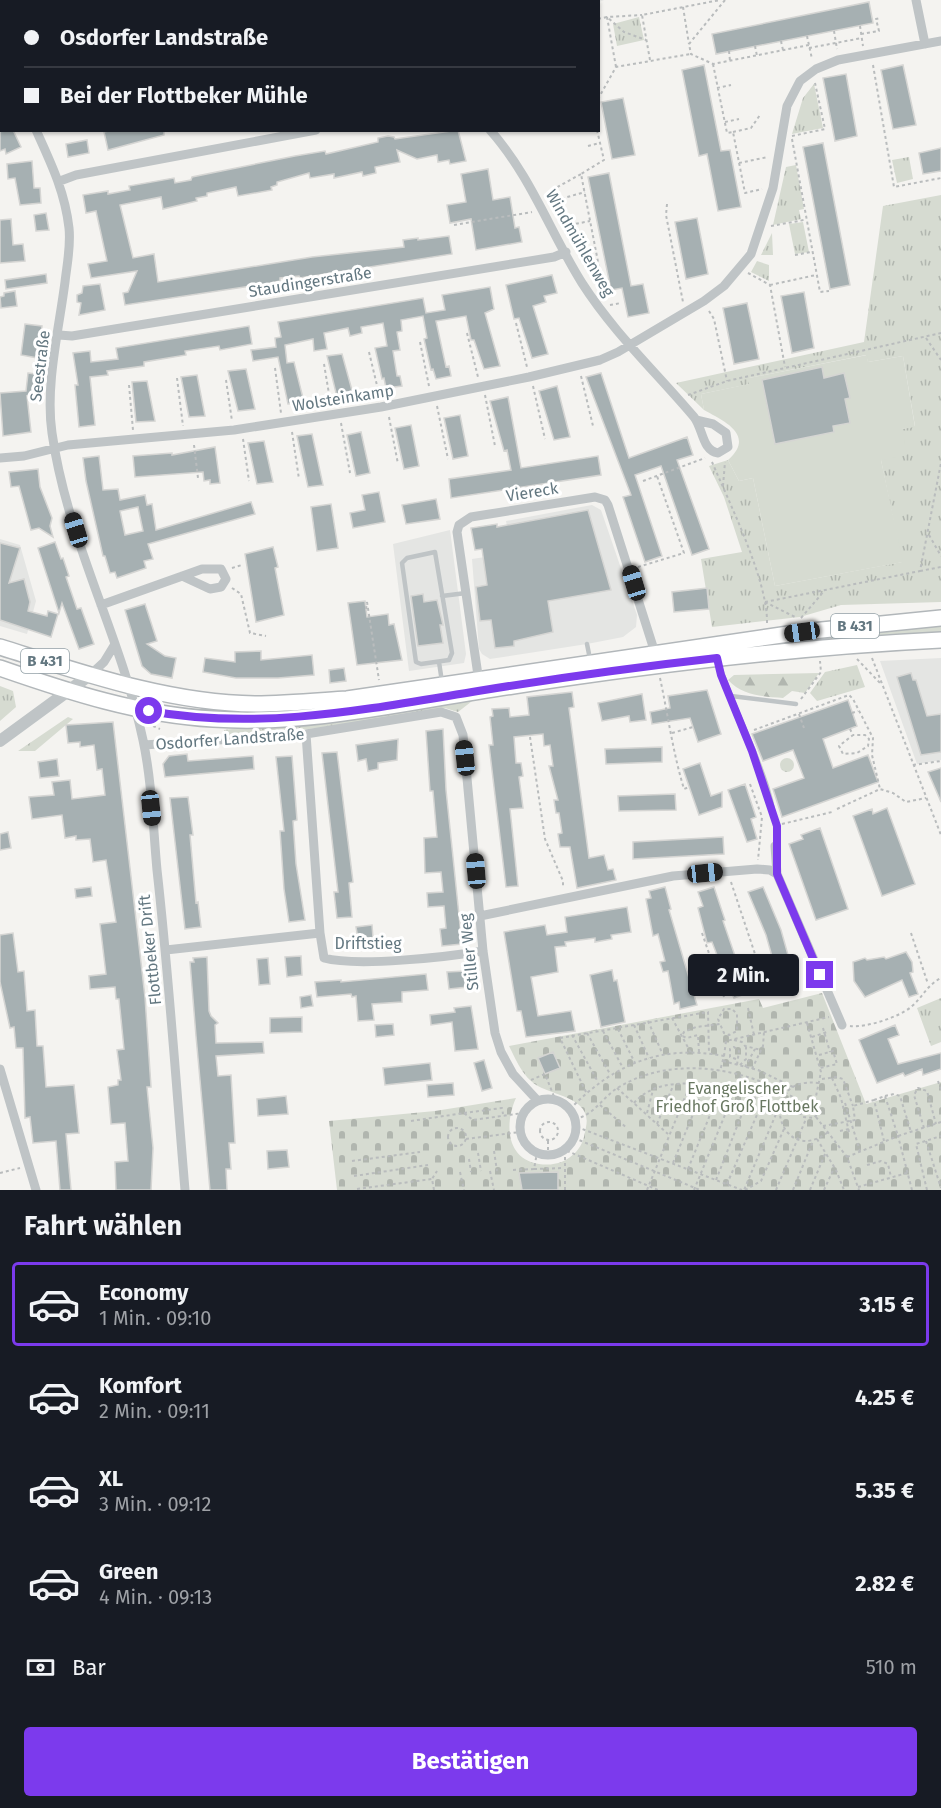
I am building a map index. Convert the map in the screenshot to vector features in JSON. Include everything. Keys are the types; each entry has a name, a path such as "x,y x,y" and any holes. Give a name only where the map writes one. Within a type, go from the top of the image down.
{"main road":[{"name":"Osdorfer Landstraße","path":"658,665 810,631 941,618"},
{"name":"Osdorfer Landstraße","path":"0,668 69,691 136,709 214,719 299,718 479,685 592,668 658,665 804,648 941,640"},
{"name":"Osdorfer Landstraße","path":"0,647 130,686 207,700 254,704 347,699 442,685 479,685"}],"street":[{"path":"916,0 925,44"},
{"path":"808,74 832,62 941,41"},
{"name":"Wolsteinkamp","path":"0,458 24,456 54,447 234,430 381,407 600,360 630,346 704,301 740,269 751,254 773,188 787,106 792,93 808,74"},
{"name":"Seestraße","path":"37,132 60,181 69,230 49,413 54,447 69,507 136,709"},
{"path":"60,181 76,175 305,132"},
{"name":"Windmühlenweg","path":"492,132 519,166 596,304 696,420 708,448 714,453 722,452 729,441 726,433 713,424 696,420"},
{"name":"Staudingerstraße","path":"59,335 72,336 306,298 554,257 566,252"},
{"name":"Viereck","path":"479,685 461,556 459,525 471,517 601,497 609,505 630,569 634,594 658,665"},
{"path":"101,605 182,576"},
{"path":"0,741 90,675 104,662 115,644"},
{"name":"Flottbeker Drift","path":"136,709 144,745 166,950 186,1190"},
{"name":"Osdorfer Landstraße","path":"144,745 306,734 441,712 456,717"},
{"name":"Stiller Weg","path":"456,717 463,735 483,951 495,1033 501,1052 522,1084 537,1100"},
{"path":"306,734 320,933"},
{"path":"775,846 777,874 842,1025"},
{"path":"480,916 673,876 757,869 770,870 777,874"},
{"name":"Driftstieg","path":"166,950 320,933 324,958 331,960 372,961 483,951"},
{"path":"0,1069 36,1190"},
{"path":"555,1099 570,1109 576,1123 574,1138 565,1150 548,1155 537,1153 523,1141 520,1132 523,1113 537,1100 555,1099"}],"lane":[{"path":"435,552 442,596 452,653 449,660 422,664 416,662 402,563 407,558 435,552"},
{"path":"442,596 466,593"},
{"path":"587,644 592,668"},
{"path":"717,658 721,675 745,733 777,826 775,846"},
{"path":"439,662 442,685"},
{"path":"730,696 796,704"}],"path":[{"path":"600,19 642,15 720,0"},
{"path":"689,44 725,0"},
{"path":"683,7 691,54"},
{"path":"642,15 650,60"},
{"path":"607,17 624,32 647,40"},
{"path":"600,95 616,67 607,17"},
{"path":"616,67 691,54 713,64 783,50 836,43 879,31 876,19 880,18"},
{"path":"860,26 863,46"},
{"path":"834,31 837,51"},
{"path":"807,36 812,59"},
{"path":"781,41 783,50"},
{"path":"755,46 757,56"},
{"path":"729,51 729,69"},
{"path":"871,53 894,187 941,178"},
{"path":"713,64 727,133 751,128 760,115"},
{"path":"808,74 815,82 825,129 792,136 806,209 805,220 820,292 829,291"},
{"path":"717,88 731,85"},
{"path":"725,122 739,119"},
{"path":"552,190 604,160 597,132"},
{"path":"733,132 745,193 763,189"},
{"path":"588,146 600,143"},
{"path":"740,163 768,158"},
{"path":"581,174 606,306 621,303"},
{"path":"454,225 531,212 556,198 585,192"},
{"path":"667,204 666,215 683,303"},
{"path":"762,226 805,220"},
{"path":"570,225 590,221"},
{"path":"787,223 788,228"},
{"path":"795,255 812,252"},
{"path":"740,269 770,285 816,275"},
{"path":"770,285 785,367"},
{"path":"704,301 714,319 727,381"},
{"path":"516,323 528,370"},
{"path":"467,333 479,381"},
{"path":"685,397 703,387 941,333"},
{"path":"925,337 941,360"},
{"path":"420,342 430,391"},
{"path":"369,352 381,401"},
{"path":"324,364 331,410"},
{"path":"275,368 282,417"},
{"path":"581,376 593,426"},
{"path":"177,378 183,429"},
{"path":"226,380 232,424"},
{"path":"532,381 545,439"},
{"path":"129,385 133,433"},
{"path":"484,392 495,446"},
{"path":"437,405 448,459"},
{"path":"388,414 398,464"},
{"path":"341,423 350,473"},
{"path":"291,427 298,479"},
{"path":"242,434 249,481"},
{"path":"194,440 198,478"},
{"path":"722,452 725,458 723,486"},
{"path":"643,481 707,456"},
{"path":"711,459 765,602 767,624"},
{"path":"920,571 941,463"},
{"path":"630,569 684,553 657,476"},
{"path":"928,535 941,556"},
{"path":"230,569 242,566"},
{"path":"765,602 941,567"},
{"path":"230,587 241,594 250,633 266,636"},
{"path":"765,602 800,620 825,590"},
{"path":"366,609 368,602 371,635 380,683"},
{"path":"872,658 941,835"},
{"path":"857,659 882,685"},
{"path":"804,728 796,704 821,672 820,661"},
{"path":"658,665 672,733 674,756 684,789 689,787"},
{"path":"745,733 849,695 854,699 873,738 872,755 880,789"},
{"path":"852,713 858,711"},
{"path":"672,733 693,727"},
{"path":"850,729 853,735"},
{"path":"853,735 866,735 869,739 864,750 843,754 839,746 853,735"},
{"path":"530,737 545,839 563,881 565,900"},
{"path":"869,739 873,738"},
{"path":"913,765 941,761"},
{"path":"750,784 762,817 757,869"},
{"path":"837,809 880,789 893,793 906,802 926,798"},
{"path":"777,826 807,816 832,812"},
{"path":"727,871 765,984"},
{"path":"702,933 724,997"},
{"path":"911,933 928,985"},
{"path":"842,1025 862,1028 910,1008 928,985 941,978"},
{"path":"748,1008 754,1035"},
{"path":"724,1009 732,1010 737,1014 737,1031 729,1035 724,1033 718,1019 724,1009"},
{"path":"586,1092 560,1038 708,1012 709,1053"},
{"path":"729,1040 837,1015"},
{"path":"671,1017 691,1053"},
{"path":"648,1021 663,1055"},
{"path":"807,1023 820,1068 820,1081 815,1101 819,1108 816,1117"},
{"path":"682,1036 684,1032 696,1027 720,1024"},
{"path":"634,1025 649,1058"},
{"path":"823,1028 830,1052"},
{"path":"618,1029 635,1063"},
{"path":"603,1030 623,1068"},
{"path":"752,1069 761,1050 764,1032"},
{"path":"587,1033 610,1074"},
{"path":"812,1037 826,1033"},
{"path":"572,1035 598,1082"},
{"path":"682,1036 687,1038 698,1035 699,1053"},
{"path":"720,1071 729,1035"},
{"path":"729,1040 742,1042 746,1047 746,1059 739,1065"},
{"path":"729,1040 732,1048 729,1055"},
{"path":"746,1047 761,1050"},
{"path":"732,1048 739,1051 740,1054 736,1059"},
{"path":"745,1067 755,1049"},
{"path":"818,1055 833,1051 837,1064 820,1068"},
{"path":"570,1109 586,1092 610,1074 649,1058 663,1055 709,1053 729,1055 736,1059 739,1065"},
{"path":"723,1061 752,1069 793,1087"},
{"path":"576,1123 600,1105 617,1088 650,1074 676,1069 720,1071 741,1076 787,1093 802,1103"},
{"path":"522,1084 544,1074 555,1099"},
{"path":"694,1189 741,1076"},
{"path":"832,1078 860,1151"},
{"path":"743,1190 787,1093 802,1082 832,1078 843,1079 856,1118 848,1123 823,1126"},
{"path":"939,1082 941,1090"},
{"path":"647,1190 690,1085"},
{"path":"634,1103 642,1094 653,1090 673,1086 705,1085 735,1091 779,1107"},
{"path":"673,1163 705,1085"},
{"path":"657,1124 673,1086"},
{"path":"617,1088 669,1135"},
{"path":"688,1169 721,1088"},
{"path":"924,1128 914,1095 918,1088 927,1091 936,1124"},
{"path":"646,1114 653,1090"},
{"path":"853,1106 894,1094 900,1096 911,1132"},
{"path":"716,1180 749,1096"},
{"path":"885,1096 912,1190"},
{"path":"802,1103 808,1100 815,1101"},
{"path":"874,1100 884,1141"},
{"path":"727,1184 762,1101"},
{"path":"802,1103 800,1114 806,1119"},
{"path":"840,1131 849,1130 845,1103"},
{"path":"600,1105 627,1128"},
{"path":"779,1107 784,1129 798,1139 815,1140"},
{"path":"411,1121 502,1108 503,1116"},
{"path":"464,1113 473,1120 523,1113"},
{"path":"806,1119 816,1117"},
{"path":"816,1117 847,1157 858,1188 907,1173"},
{"path":"776,1190 806,1119"},
{"path":"549,1122 555,1125 558,1131 555,1138 548,1140 542,1137 540,1131 542,1124 549,1122"},
{"path":"847,1157 884,1141 941,1122"},
{"path":"576,1123 743,1190 761,1181 784,1129"},
{"path":"466,1139 462,1129 454,1129 449,1133 448,1138 453,1146 462,1145 466,1139 520,1132"},
{"path":"793,1190 815,1140 828,1132"},
{"path":"927,1190 916,1144 940,1137 941,1143"},
{"path":"574,1138 700,1190"},
{"path":"548,1140 548,1155"},
{"path":"815,1140 834,1166 843,1185 842,1190"},
{"path":"926,1141 941,1188"},
{"path":"565,1190 565,1150 658,1190"},
{"path":"494,1151 497,1171"},
{"path":"352,1161 420,1152"},
{"path":"478,1153 481,1172"},
{"path":"534,1169 537,1153"},
{"path":"810,1190 825,1154"},
{"path":"469,1159 471,1172"},
{"path":"867,1165 881,1161 888,1164 891,1177"},
{"path":"0,1173 28,1165"},
{"path":"354,1176 428,1165"},
{"path":"824,1190 834,1166"},
{"path":"513,1170 565,1168"},
{"path":"434,1190 432,1179 437,1171"},
{"path":"490,1171 494,1190"},
{"path":"460,1173 464,1190"},
{"path":"357,1189 432,1179"}],"shaded area":[{"path":"592,505 601,510 637,615 636,627 623,637 587,644 490,659 482,654 479,649 472,559 512,553 506,521"},
{"path":"450,530 466,654 464,663 409,671 393,544"},
{"path":"0,539 20,545 36,601 27,634 0,626"},
{"path":"941,658 941,760 917,764 880,661"}],"green space":[{"path":"639,17 644,40 617,46 613,24"},
{"path":"814,84 823,128 792,134 803,98"},
{"path":"909,157 913,179 897,183 892,160"},
{"path":"796,165 804,209 799,210 801,219 773,225 786,167"},
{"path":"941,195 941,602 841,605 800,617 712,627 701,559 742,552 724,497 709,466 728,460 739,481 753,478 775,586 902,562 881,460 902,429 915,426 903,356 868,362 866,355 749,378 750,384 701,394 704,410 676,383 864,342 883,206"},
{"path":"803,222 809,252 795,254 789,224"},
{"path":"772,233 773,255 761,255"},
{"path":"757,261 769,265 769,281 751,272"},
{"path":"867,355 868,362 903,356 915,427 902,429 907,455 881,460 903,562 775,586 753,478 739,481 728,460 736,451 739,443 738,436 728,424 704,410 701,394 749,384 749,378"},
{"path":"941,625 941,634 810,642 810,638"},
{"path":"857,665 865,687 817,701 810,693 825,672"},
{"path":"819,673 805,693 792,691 783,698 746,692 728,680 734,675"},
{"path":"0,686 13,691 16,707 0,721"},
{"path":"476,698 458,712 445,708 320,728 225,736 224,730"},
{"path":"68,717 73,719 35,751 18,751"},
{"path":"787,758 792,760 794,765 792,770 787,772 782,770 780,765 782,760"},
{"name":"Evangelischer Friedhof Groß Flottbek","path":"822,993 866,1104 941,1082 941,1190 337,1190 329,1121 435,1111 516,1098 509,1128 514,1147 520,1155 528,1161 544,1165 559,1163 572,1156 583,1141 585,1134 586,1116 582,1108 576,1102 531,1081 521,1069 509,1046 759,999 763,1008"},
{"path":"941,998 941,1042 931,1046 917,1008"}],"building":[{"path":"869,2 873,23 716,54 712,34"},
{"path":"704,65 721,151 730,150 741,207 718,211 707,154 699,156 682,70"},
{"path":"903,65 916,125 893,129 881,70"},
{"path":"846,74 857,136 835,141 823,78"},
{"path":"623,98 635,155 612,159 601,102"},
{"path":"0,132 14,132 21,147 6,154 5,149 0,151"},
{"path":"104,132 164,132 164,135 108,150"},
{"path":"459,132 466,161 450,164 449,160 438,162 437,155 417,159 397,150 400,162 375,167 376,173 363,176 362,172 334,178 334,174 310,178 309,173 277,182 277,185 271,187 272,190 238,196 236,187 207,193 207,196 196,198 197,201 163,209 161,197 120,205 133,258 154,254 158,282 312,257 404,247 403,240 418,238 418,240 449,236 452,254 300,278 299,276 280,278 280,281 265,284 125,305 123,293 128,292 137,271 91,278 88,264 107,261 96,211 86,213 83,195 130,190 129,186 174,178 175,183 191,180 192,177 295,156 325,151 326,154 378,142 378,138 388,136 395,139"},
{"path":"87,140 89,153 68,157 66,144"},
{"path":"823,143 850,285 830,289 803,147"},
{"path":"941,148 941,171 923,174 919,153"},
{"path":"32,161 34,188 40,188 41,203 20,205 15,178 8,179 7,164"},
{"path":"488,169 493,200 510,197 515,228 519,227 522,242 476,250 471,219 450,223 447,205 466,202 461,174"},
{"path":"609,173 631,286 643,284 649,313 628,317 622,288 611,290 588,177"},
{"path":"46,213 49,230 36,231 34,215"},
{"path":"697,218 708,274 686,279 675,222"},
{"path":"11,219 13,245 23,244 25,261 0,263 0,220"},
{"path":"46,274 47,283 6,289 5,280"},
{"path":"552,275 557,293 544,296 546,302 533,306 548,354 532,358 519,318 514,319 506,285"},
{"path":"100,284 105,310 79,315 81,303 77,302 77,295 82,293 83,286"},
{"path":"490,287 494,309 485,313 500,366 484,369 474,340 471,340 466,316 436,321 446,367 449,366 451,376 436,379 433,369 431,370 424,339 427,338 423,316 401,320 402,331 397,332 400,350 393,351 397,376 400,376 402,386 386,388 384,378 382,379 375,348 387,346 383,323 361,327 362,333 350,336 348,328 324,333 327,349 314,351 313,339 285,345 287,363 294,362 304,402 288,404 278,357 253,361 251,350 276,347 275,338 281,337 278,322 423,298 426,313 445,310 442,295"},
{"path":"15,291 17,306 1,308 0,297 4,296 4,293"},
{"path":"804,292 814,348 792,353 781,296"},
{"path":"747,303 759,359 734,364 723,308"},
{"path":"25,324 42,326 38,358 21,355"},
{"path":"249,326 252,344 220,350 219,346 185,351 186,355 144,362 144,366 107,371 108,375 90,377 95,425 79,427 75,385 78,385 73,353 90,351 91,362 118,359 116,348"},
{"path":"342,354 353,394 337,397 327,356"},
{"path":"822,367 824,378 844,373 850,398 845,399 850,423 833,426 834,432 775,444 762,380"},
{"path":"246,369 255,409 238,411 228,371"},
{"path":"28,373 43,375 40,398 27,396 31,432 3,436 0,393 26,391"},
{"path":"601,373 629,458 687,437 693,455 677,460 709,549 692,555 661,466 635,475 662,556 645,562 623,497 631,495 586,377"},
{"path":"197,375 205,416 189,417 181,377"},
{"path":"147,381 155,421 136,422 132,382"},
{"path":"557,386 570,437 554,440 539,391"},
{"path":"508,397 521,468 598,456 601,475 451,498 449,479 511,470 507,450 504,451 490,401"},
{"path":"460,415 468,456 453,459 444,418"},
{"path":"411,425 419,466 404,469 395,428"},
{"path":"361,432 370,473 356,476 347,435"},
{"path":"312,434 323,485 308,487 297,436"},
{"path":"264,441 273,482 257,484 248,443"},
{"path":"215,447 220,483 210,484 210,480 204,481 203,472 135,477 133,456 172,453 172,455"},
{"path":"99,456 103,490 118,489 120,500 145,495 147,505 152,504 156,530 251,502 255,514 148,544 153,559 144,561 146,568 117,578 115,572 110,573 105,556 103,556 83,458","holes":["138,507 143,531 125,535 120,511"]},
{"path":"38,469 40,487 52,518 50,526 53,537 39,528 31,530 19,486 11,487 9,472"},
{"path":"379,492 385,522 353,528 350,513 365,510 362,495"},
{"path":"436,499 440,519 406,524 402,505"},
{"path":"331,504 338,548 317,551 311,507"},
{"path":"588,510 611,590 548,601 553,632 514,641 514,646 495,648 491,620 480,621 476,587 487,585 482,549 475,550 471,528 497,524 497,527"},
{"path":"55,542 69,576 66,577 77,609 81,608 94,644 79,649 62,603 59,613 38,548"},
{"path":"0,543 20,548 9,583 24,579 30,602 28,611 47,616 48,611 58,614 51,637 0,620"},
{"path":"273,547 284,615 256,622 245,554"},
{"path":"707,588 709,609 674,612 672,592"},
{"path":"423,594 424,602 437,600 443,625 440,625 443,643 418,646 411,596"},
{"path":"365,601 367,617 388,614 389,625 394,624 402,660 357,665 348,603"},
{"path":"145,604 157,641 147,644 165,656 176,658 172,678 151,674 142,666 125,610"},
{"path":"261,651 261,660 312,655 314,675 236,678 203,672 205,658 235,662 235,652"},
{"path":"344,668 346,681 330,683 329,670"},
{"path":"911,673 913,680 916,680 927,716 941,714 941,752 921,755 897,677"},
{"path":"707,690 721,734 698,742 690,718 652,724 650,712 670,708 668,696"},
{"path":"572,692 574,707 569,708 589,858 604,855 608,870 613,869 616,880 577,888 570,847 560,847 558,834 562,833 554,800 558,800 549,766 553,766 550,745 544,746 543,734 514,737 516,763 521,763 523,776 519,777 523,808 510,809 518,886 506,887 489,745 493,745 490,717 493,716 492,709 509,708 510,717 529,715 527,697"},
{"path":"642,694 646,720 630,722 629,716 602,721 598,703"},
{"path":"848,700 857,726 823,739 833,768 868,755 878,782 782,817 773,789 804,778 793,750 763,761 752,734"},
{"path":"113,722 145,997 151,1087 147,1087 153,1148 151,1190 116,1190 115,1162 128,1161 125,1123 111,1124 108,1087 118,1085 118,1080 121,1080 117,1050 124,1049 119,999 116,999 115,987 90,989 89,976 106,974 100,924 116,922 106,860 93,862 90,839 76,840 76,836 65,838 62,815 32,819 29,797 54,795 52,782 70,780 72,799 105,795 102,769 97,770 94,745 80,747 80,742 68,743 66,725"},
{"path":"443,729 446,790 462,944 442,946 440,929 446,928 444,906 428,907 427,893 443,892 441,872 425,873 424,838 437,837 433,791 430,791 426,731"},
{"path":"398,739 397,760 378,763 378,769 368,771 366,759 358,761 356,745"},
{"path":"662,747 662,762 606,764 605,749"},
{"path":"337,752 353,882 349,883 352,917 337,918 334,892 338,892 322,753"},
{"path":"187,754 188,761 253,756 254,769 165,777 163,764 169,756"},
{"path":"292,756 297,820 293,821 296,864 305,920 289,922 284,889 280,831 284,831 276,757"},
{"path":"57,759 59,776 40,778 38,762"},
{"path":"700,763 711,796 722,792 722,807 699,815 683,769"},
{"path":"941,768 941,802 928,772"},
{"path":"745,784 756,817 751,819 757,839 747,842 728,790"},
{"path":"675,794 676,810 619,811 618,796"},
{"path":"188,797 193,835 190,835 196,903 198,902 201,927 185,929 170,798"},
{"path":"887,808 915,884 882,896 853,816 872,809 873,814"},
{"path":"820,828 848,909 816,920 789,844 803,839 801,835"},
{"path":"8,832 11,848 0,850 0,834"},
{"path":"723,837 724,854 633,859 633,842"},
{"path":"91,887 92,896 76,898 75,889"},
{"path":"665,887 671,909 669,910 697,1005 680,1009 679,1002 674,1004 668,971 663,972 660,962 665,961 658,934 653,936 646,899 651,898 649,891"},
{"path":"714,887 725,920 723,921 744,982 746,981 750,992 734,998 725,978 720,980 717,970 722,968 712,942 707,943 698,908 703,906 698,892"},
{"path":"763,887 781,930 797,987 782,992 766,935 748,892"},
{"path":"627,907 631,932 611,935 612,939 595,942 595,938 565,942 566,946 555,947 558,972 531,977 538,1016 571,1011 575,1031 526,1037 521,1011 517,1011 504,932 545,925 547,935 567,932 565,917"},
{"path":"372,925 373,938 358,939 356,927"},
{"path":"13,933 18,972 24,971 27,1011 35,1010 37,1046 43,1046 46,1087 74,1085 79,1133 66,1134 71,1190 60,1190 56,1141 33,1143 30,1117 25,1118 23,1048 16,1048 14,1027 10,1028 0,982 0,935"},
{"path":"906,952 912,962 913,972 910,973 918,994 909,997 902,980 865,997 854,981 853,962 865,958 867,960 884,957 886,959"},
{"path":"301,956 302,975 287,977 285,957"},
{"path":"207,957 209,1011 218,1023 215,1025 216,1043 263,1042 264,1053 216,1056 218,1076 231,1075 235,1143 229,1143 231,1169 226,1169 227,1190 210,1190 196,1036 190,962 194,962 193,958"},
{"path":"268,958 270,984 259,985 257,959"},
{"path":"612,970 614,981 617,980 625,1022 601,1027 590,975"},
{"path":"466,971 468,987 449,989 447,972"},
{"path":"426,974 428,990 402,992 402,1002 372,1004 374,1020 358,1021 356,996 352,997 351,994 317,997 315,982 341,980 341,982"},
{"path":"311,995 313,1006 301,1008 300,997"},
{"path":"471,1006 478,1049 455,1051 452,1022 431,1025 430,1015 455,1012 454,1008"},
{"path":"302,1017 302,1032 270,1033 270,1018"},
{"path":"393,1024 394,1035 376,1037 375,1025"},
{"path":"895,1025 899,1035 888,1039 898,1064 941,1053 941,1069 923,1075 922,1069 905,1076 903,1073 877,1083 859,1040"},
{"path":"553,1052 560,1068 545,1074 538,1058"},
{"path":"484,1060 492,1088 482,1091 474,1063"},
{"path":"430,1063 432,1080 385,1085 383,1068"},
{"path":"453,1083 454,1095 428,1097 427,1085"},
{"path":"286,1096 288,1114 258,1116 257,1099"},
{"path":"287,1150 289,1167 268,1169 267,1151"},
{"path":"558,1172 558,1190 522,1190 519,1173"}],"route":[{"path":"149,711 214,719 299,718 593,673 717,658 721,675 765,786 778,829 775,846 777,874 820,975"}]}
